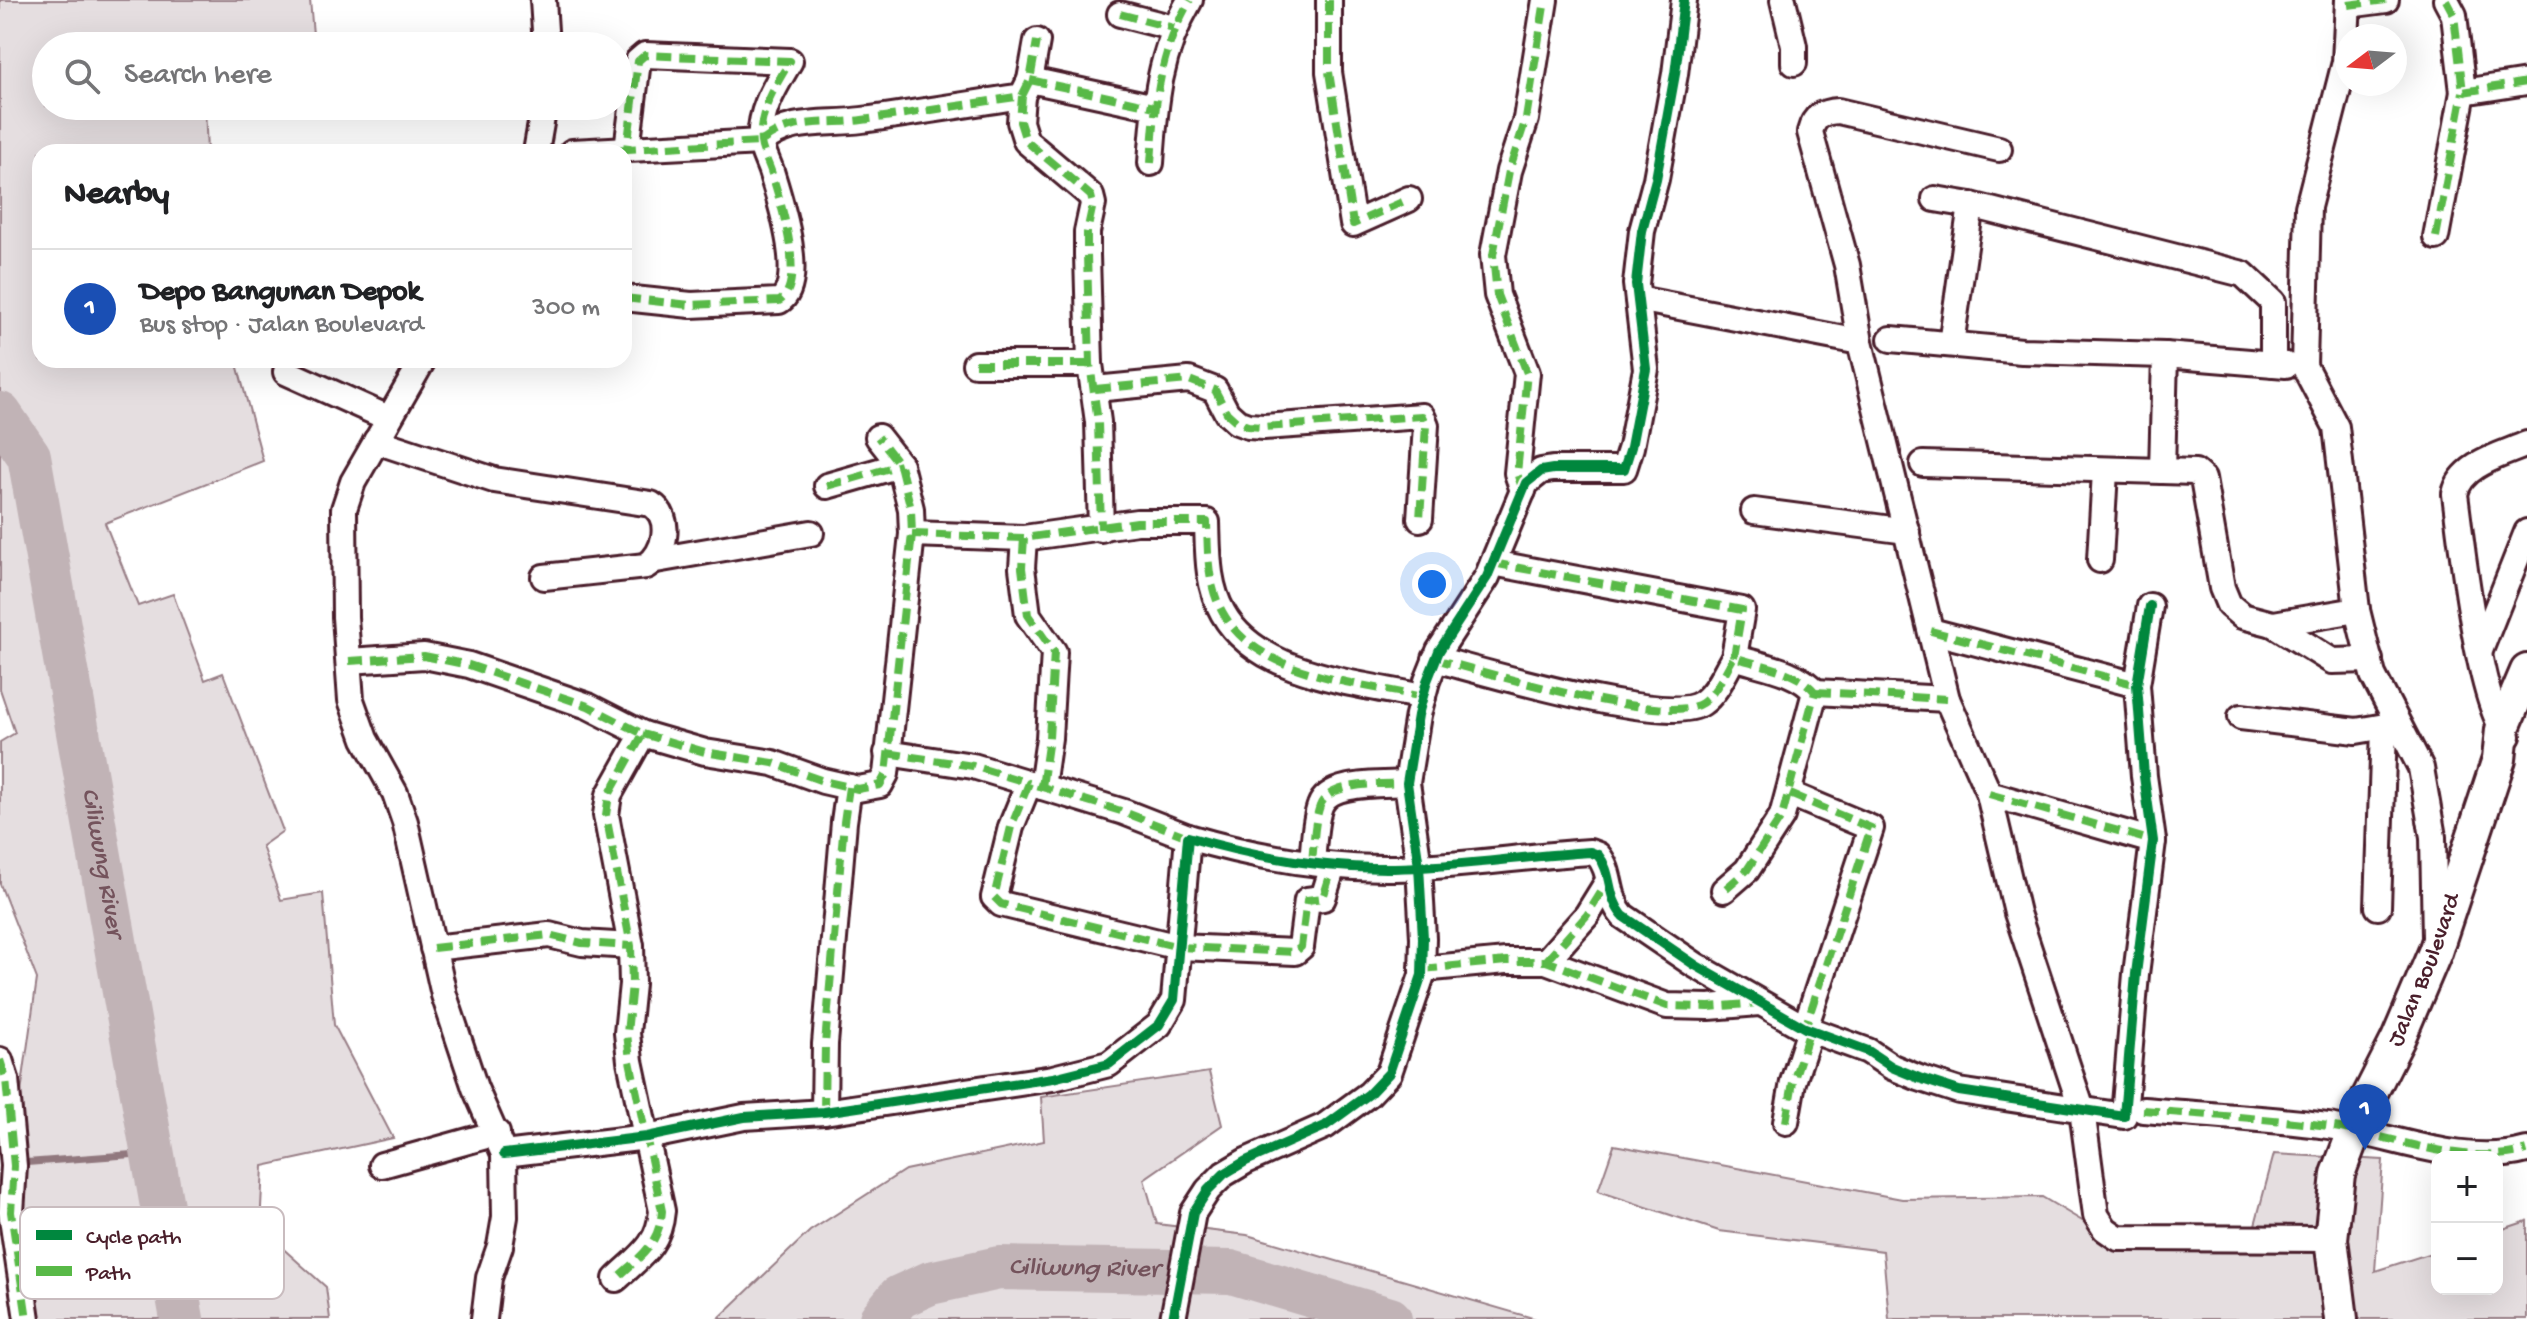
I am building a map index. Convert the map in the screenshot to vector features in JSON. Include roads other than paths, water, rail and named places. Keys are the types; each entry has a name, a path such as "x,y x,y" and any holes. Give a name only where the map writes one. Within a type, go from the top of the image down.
{"main road":[{"name":"Jalan Boulevard","path":"2340,1316 2331,1239 2338,1174 2354,1130 2435,952 2511,738 2527,671"}],"street":[{"path":"543,0 545,32"},
{"path":"1151,163 1155,107 1174,28 1190,0"},
{"path":"1329,0 1329,72 1353,224 1409,199"},
{"path":"1523,491 1517,473 1527,373 1497,295 1493,255 1509,171 1526,119 1545,0"},
{"path":"1173,1319 1193,1213 1208,1190 1224,1174 1246,1161 1325,1126 1382,1083 1389,1073 1411,1013 1422,969 1419,866 1407,783 1423,697 1435,659 1487,577 1523,491 1532,476 1541,471 1624,469 1646,369 1636,284 1642,231 1656,179 1675,74 1684,0"},
{"path":"1783,0 1794,46 1794,63"},
{"path":"2386,0 2348,3 2345,62 2308,207 2304,366 2336,427 2357,610 2373,675 2390,726 2421,768 2433,837 2435,952"},
{"path":"2436,237 2463,92 2454,15 2446,0"},
{"path":"1120,14 1174,28"},
{"path":"1037,41 1020,122 1026,141 1091,196 1093,204 1087,232 1090,364 1095,389 1101,529"},
{"path":"632,109 638,61 645,55 790,61 766,104 761,142 787,228 791,285 787,297 779,301 691,305 632,299"},
{"path":"2463,92 2527,82"},
{"path":"632,149 761,142 779,129 803,123 859,121 1026,88 1155,107"},
{"path":"1999,149 1838,111 1824,112 1813,121 1810,132 1847,265 1860,342 1947,699 1989,794 2017,913 2082,1110 2096,1215 2105,1229 2118,1238 2331,1239"},
{"path":"537,144 542,120"},
{"path":"628,144 631,120"},
{"path":"1935,199 1971,205 2243,274 2273,302 2273,364"},
{"path":"1951,344 1971,205"},
{"path":"1638,299 1860,342"},
{"path":"1891,339 2022,351 2165,355 2304,366"},
{"path":"2162,471 2165,355"},
{"path":"975,364 1090,364"},
{"path":"418,368 353,482 344,509 345,617 351,700 365,739 395,793 405,822 444,995 475,1088 500,1144 505,1217 500,1246 489,1278 484,1319"},
{"path":"286,372 388,418"},
{"path":"1095,389 1189,380 1215,390 1227,413 1248,426 1422,416 1426,425 1420,519"},
{"path":"349,661 424,656 469,665 588,706 643,734 705,752 773,763 849,787 868,789 880,785 886,774 912,534 911,509 900,465 878,437"},
{"path":"376,441 494,480 651,504 659,508 663,516 664,531 656,560"},
{"path":"2511,738 2490,700 2479,655 2456,502 2457,483 2465,473 2527,444"},
{"path":"1923,464 2195,472 2203,479 2222,588 2229,605 2242,616 2273,624 2332,661 2370,660"},
{"path":"827,486 900,465"},
{"path":"2100,560 2105,471"},
{"path":"1754,511 1907,531"},
{"path":"912,534 1024,538 1159,520 1207,522 1213,588 1222,612 1239,635 1287,666 1423,697"},
{"path":"2479,655 2527,532"},
{"path":"544,577 636,569 656,560 811,533"},
{"path":"1024,538 1022,568 1028,615 1054,652 1049,738 1036,785 1011,827 993,895 997,902 1179,947 1295,952 1301,947 1307,900 1323,898 1320,806 1324,797 1341,787 1407,783"},
{"path":"1435,659 1604,703 1675,709 1692,708 1702,703 1734,657 1742,610 1493,563"},
{"path":"887,753 973,766 1135,815 1188,837 1246,854 1284,861 1419,866 1590,852 1603,861 1614,905 1623,916 1695,965 1808,1029 1868,1051 1892,1067 1959,1091 2124,1116 2131,1018 2153,841 2137,685 2150,606"},
{"path":"2273,624 2357,610"},
{"path":"1931,631 2137,685"},
{"path":"1734,657 1801,680 1815,692 1947,699"},
{"path":"1724,890 1747,870 1782,816 1815,692"},
{"path":"2241,717 2356,731 2390,726"},
{"path":"2378,907 2390,726"},
{"path":"616,1279 648,1248 660,1230 659,1191 630,1061 627,1033 632,984 631,946 606,815 606,804 643,734"},
{"path":"824,1112 825,1044 849,787"},
{"path":"1786,1122 1808,1029 1871,828 1790,794"},
{"path":"1989,794 2153,841"},
{"path":"382,1165 500,1144 647,1137 744,1117 824,1112 1053,1078 1109,1064 1147,1036 1167,1015 1174,1000 1188,837"},
{"path":"1546,961 1587,915 1608,881"},
{"path":"433,948 549,935 582,943 631,946"},
{"path":"1422,969 1506,961 1546,961 1667,1006 1759,1003"},
{"path":"2,1073 14,1166 11,1212 20,1272"},
{"path":"2143,1110 2354,1130 2469,1155 2505,1156 2527,1150"},
{"path":"24,1299 27,1319"}],"waterway":[{"name":"Ciliwung River","path":"0,414 29,456 162,1207"},
{"path":"20,1166 20,1163 152,1153"},
{"name":"Ciliwung River","path":"881,1319 899,1297 930,1283 999,1268 1231,1272 1390,1319"},
{"name":"Ciliwung River","path":"178,1299 182,1319"}],"place":[{"name":"Depo Bangunan Depok","path":"2365,1150"}]}
